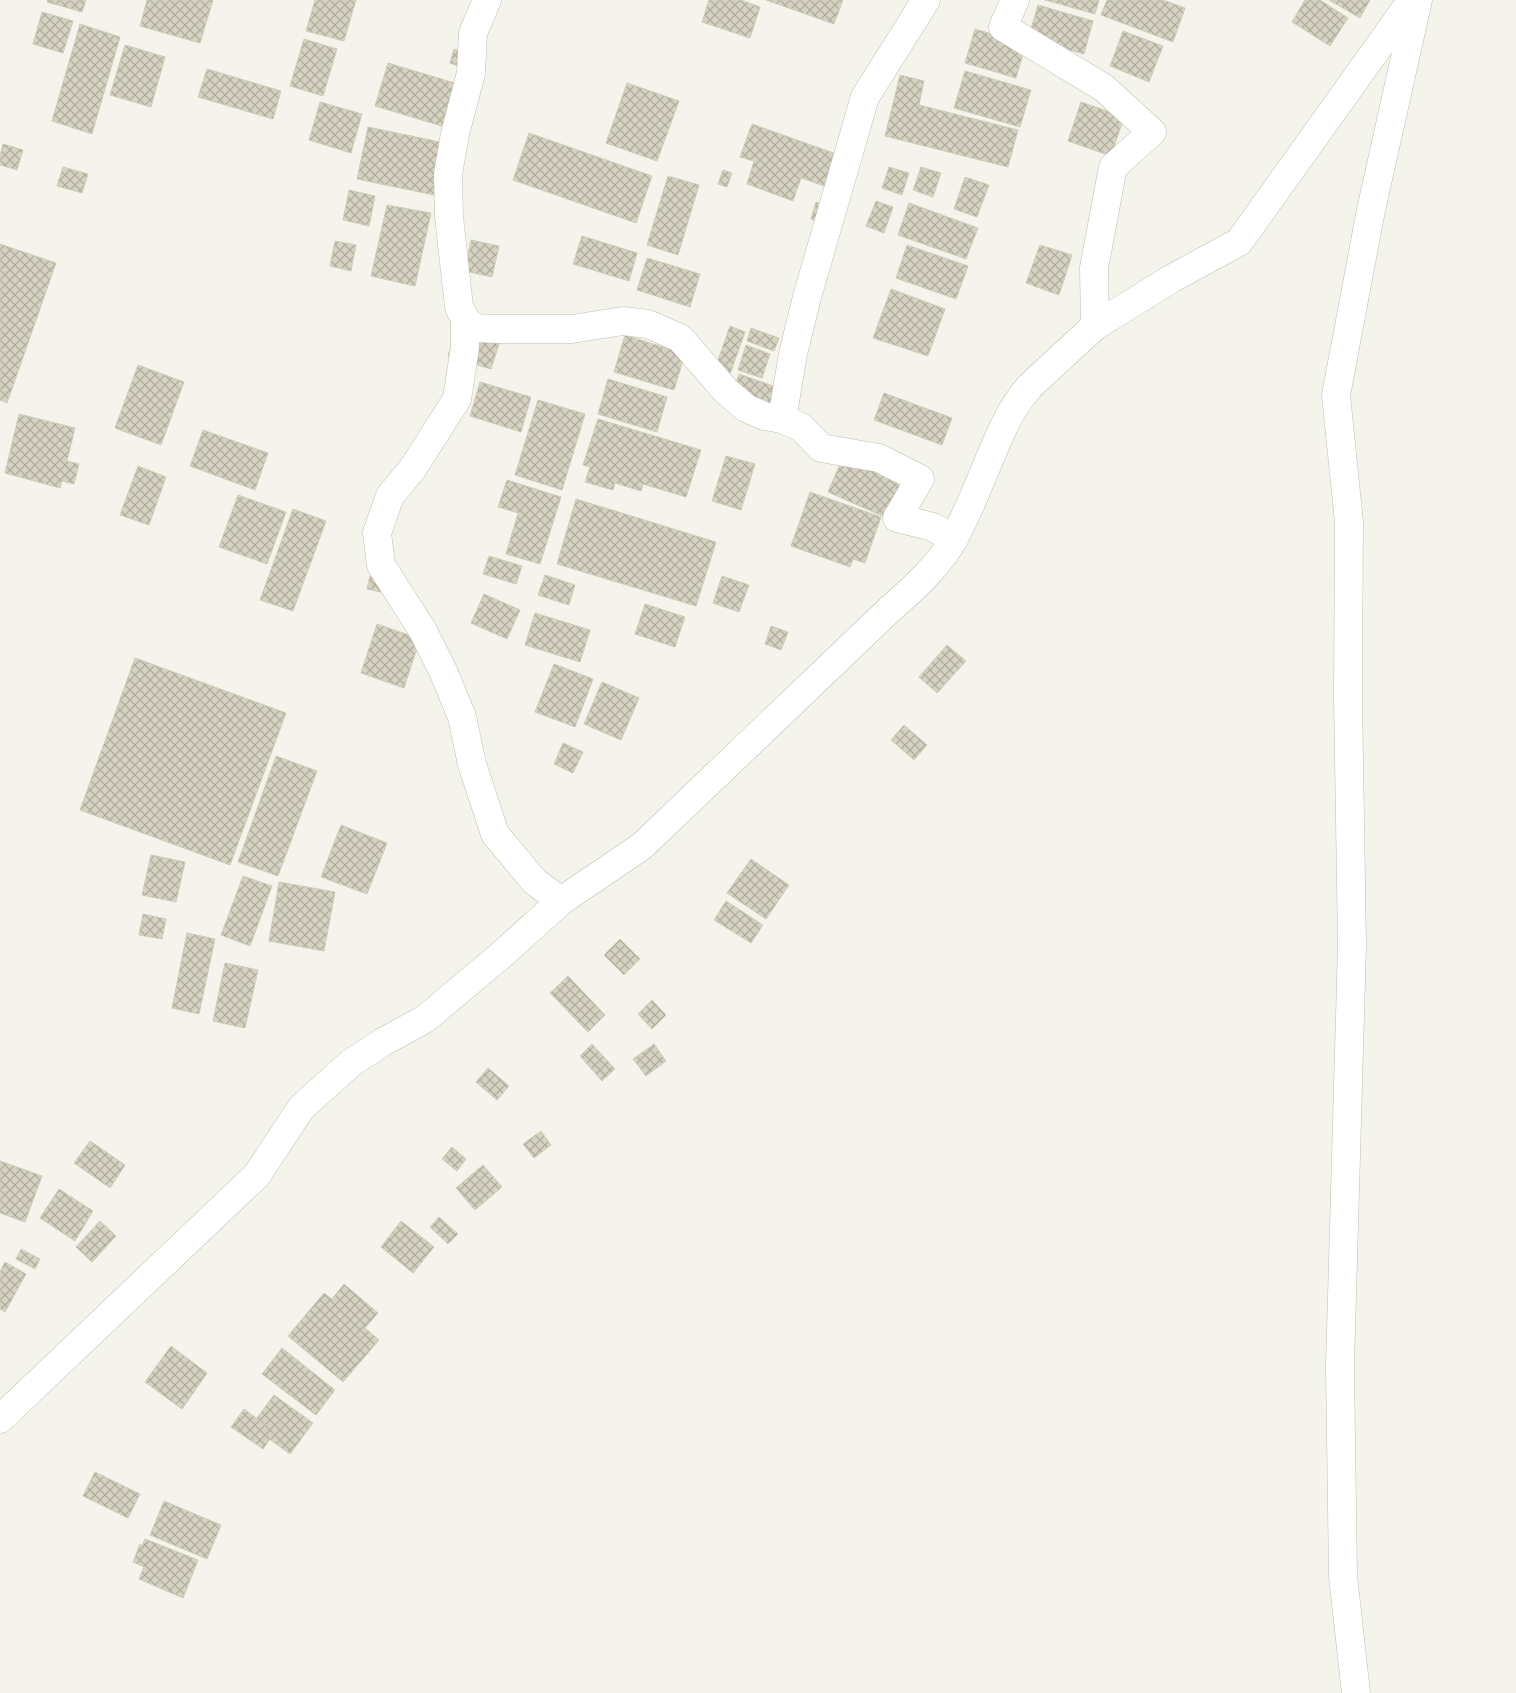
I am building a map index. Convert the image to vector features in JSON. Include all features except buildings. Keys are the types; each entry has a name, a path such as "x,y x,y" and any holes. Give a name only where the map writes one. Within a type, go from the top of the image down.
{"street":[{"path":"487,0 473,32 471,73 455,134 448,174 449,217 459,307 465,319 474,328 497,329 572,329 623,320 648,324 680,338 726,392 746,408 764,416 782,418 801,427 820,448 879,458 920,479 897,518 933,526 954,539"},
{"path":"782,418 792,354 865,97 926,0"},
{"path":"1015,0 1003,27 1104,88 1152,132 1113,167 1094,268 1095,326"},
{"path":"0,1419 257,1175 301,1108 351,1064 383,1042 425,1019 500,956 561,901 642,846 888,611 920,583 954,539 997,438 1021,397 1037,379 1095,326 1172,279 1239,242 1412,0"},
{"path":"1356,1693 1343,1576 1340,1366 1352,944 1348,696 1348,522 1336,395 1371,210 1418,0"},
{"path":"465,319 465,347 457,399 414,468 390,496 377,533 381,565 423,631 444,673 462,717 472,764 494,834 535,882 561,901"}]}
